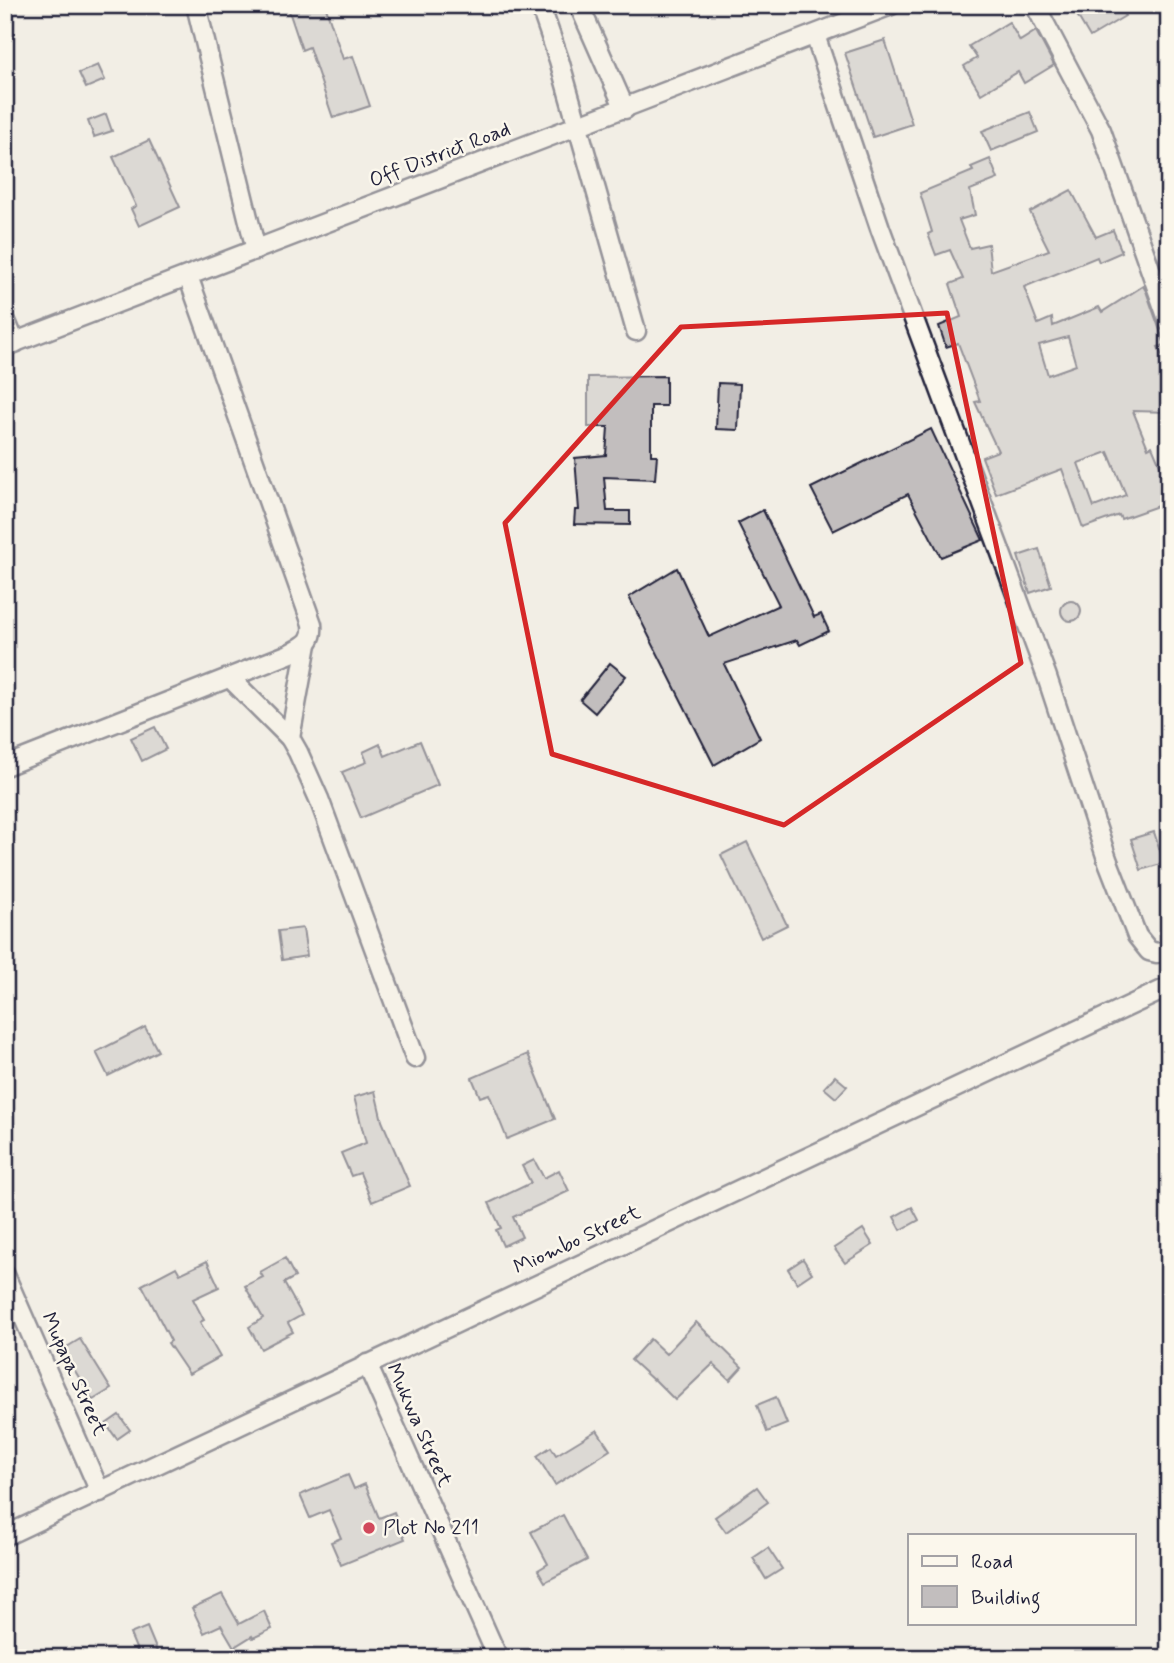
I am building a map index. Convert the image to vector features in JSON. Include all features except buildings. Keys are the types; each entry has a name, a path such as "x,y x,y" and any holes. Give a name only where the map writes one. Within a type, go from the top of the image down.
{"street":[{"path":"196,5 256,250"},
{"path":"540,5 559,60 636,331"},
{"path":"579,5 625,109"},
{"name":"Off District Road","path":"10,345 891,5"},
{"path":"1035,5 1101,130 1169,322"},
{"path":"814,35 880,228 1047,677 1107,859 1137,936 1149,951 1169,951"},
{"path":"5,766 289,654 307,643 313,635 313,624 188,276"},
{"path":"5,319 10,345"},
{"path":"290,738 307,643"},
{"path":"230,678 290,738 319,799 415,1058"},
{"name":"Miombo Street","path":"5,1536 1169,987"},
{"name":"Mupapa Street","path":"5,1275 100,1492"},
{"name":"Mukwa Street","path":"368,1364 498,1658"}],"highlighted area":[{"path":"947,313 1021,663 784,825 552,754 505,523 681,327"}],"place":[{"name":"Plot No 211","path":"369,1528"}]}
